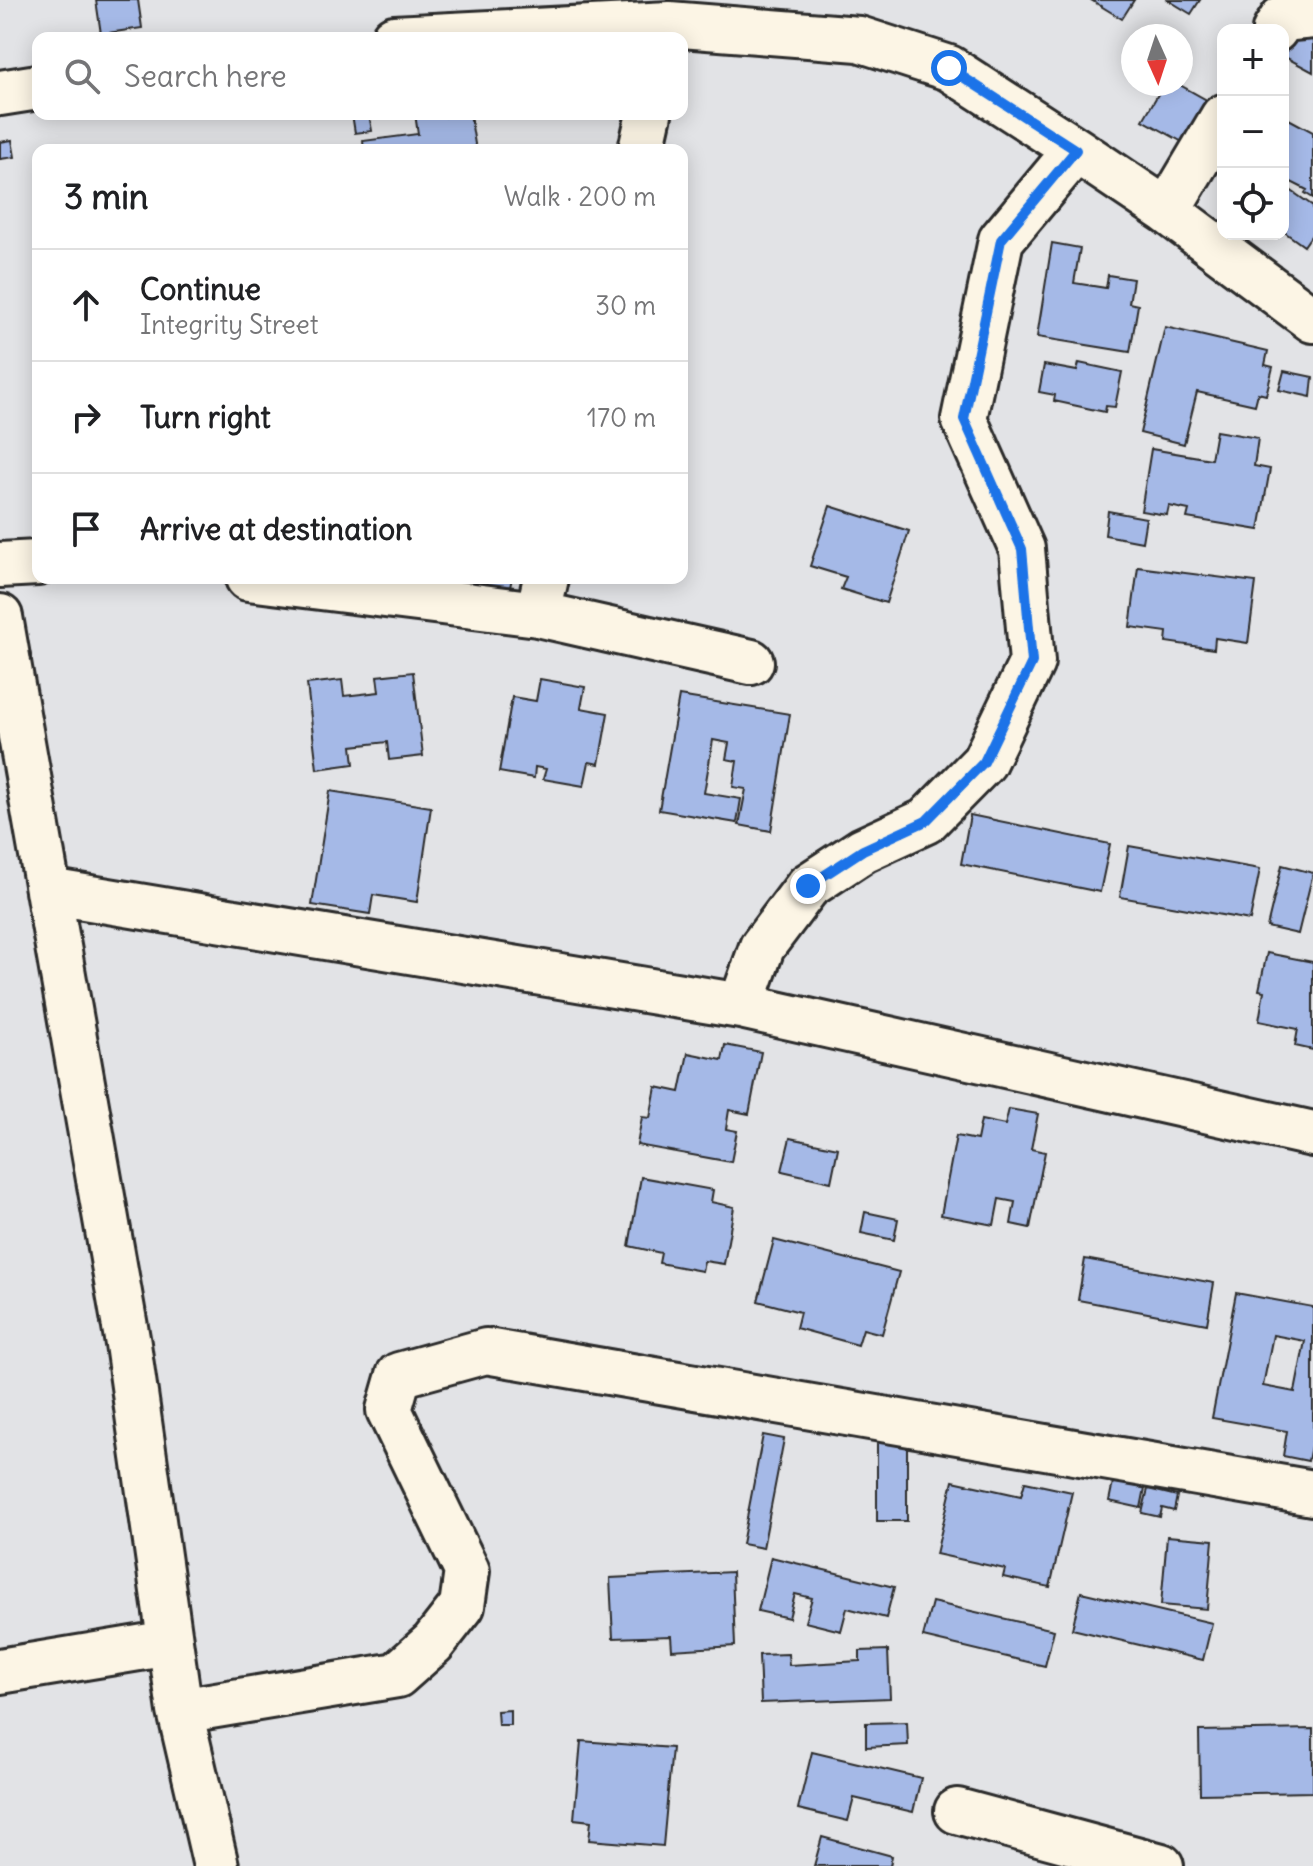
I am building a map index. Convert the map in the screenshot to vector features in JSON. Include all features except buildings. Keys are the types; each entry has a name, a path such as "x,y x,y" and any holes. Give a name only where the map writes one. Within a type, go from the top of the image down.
{"street":[{"path":"1279,24 1282,19 1313,16"},
{"path":"629,32 859,39 949,68 1167,211 1313,320"},
{"path":"0,93 32,88"},
{"path":"642,144 648,120"},
{"path":"1167,211 1217,127"},
{"path":"741,1006 762,947 808,886 863,850 926,821 984,762 1032,662 1022,549 964,419 1001,240 1076,150"},
{"path":"0,565 32,563"},
{"path":"346,584 542,596 751,662"},
{"path":"0,617 128,1344 180,1711 216,1866"},
{"path":"48,891 741,1006 1313,1134"},
{"path":"180,1711 397,1675 433,1643 462,1606 467,1571 389,1410 399,1375 486,1351 1313,1493"},
{"path":"0,1671 169,1643"},
{"path":"957,1811 1161,1866"}],"route":[{"path":"808,886 863,850 926,821 984,762 1032,662 1022,549 964,419 1001,240 1076,150 949,68"}]}
